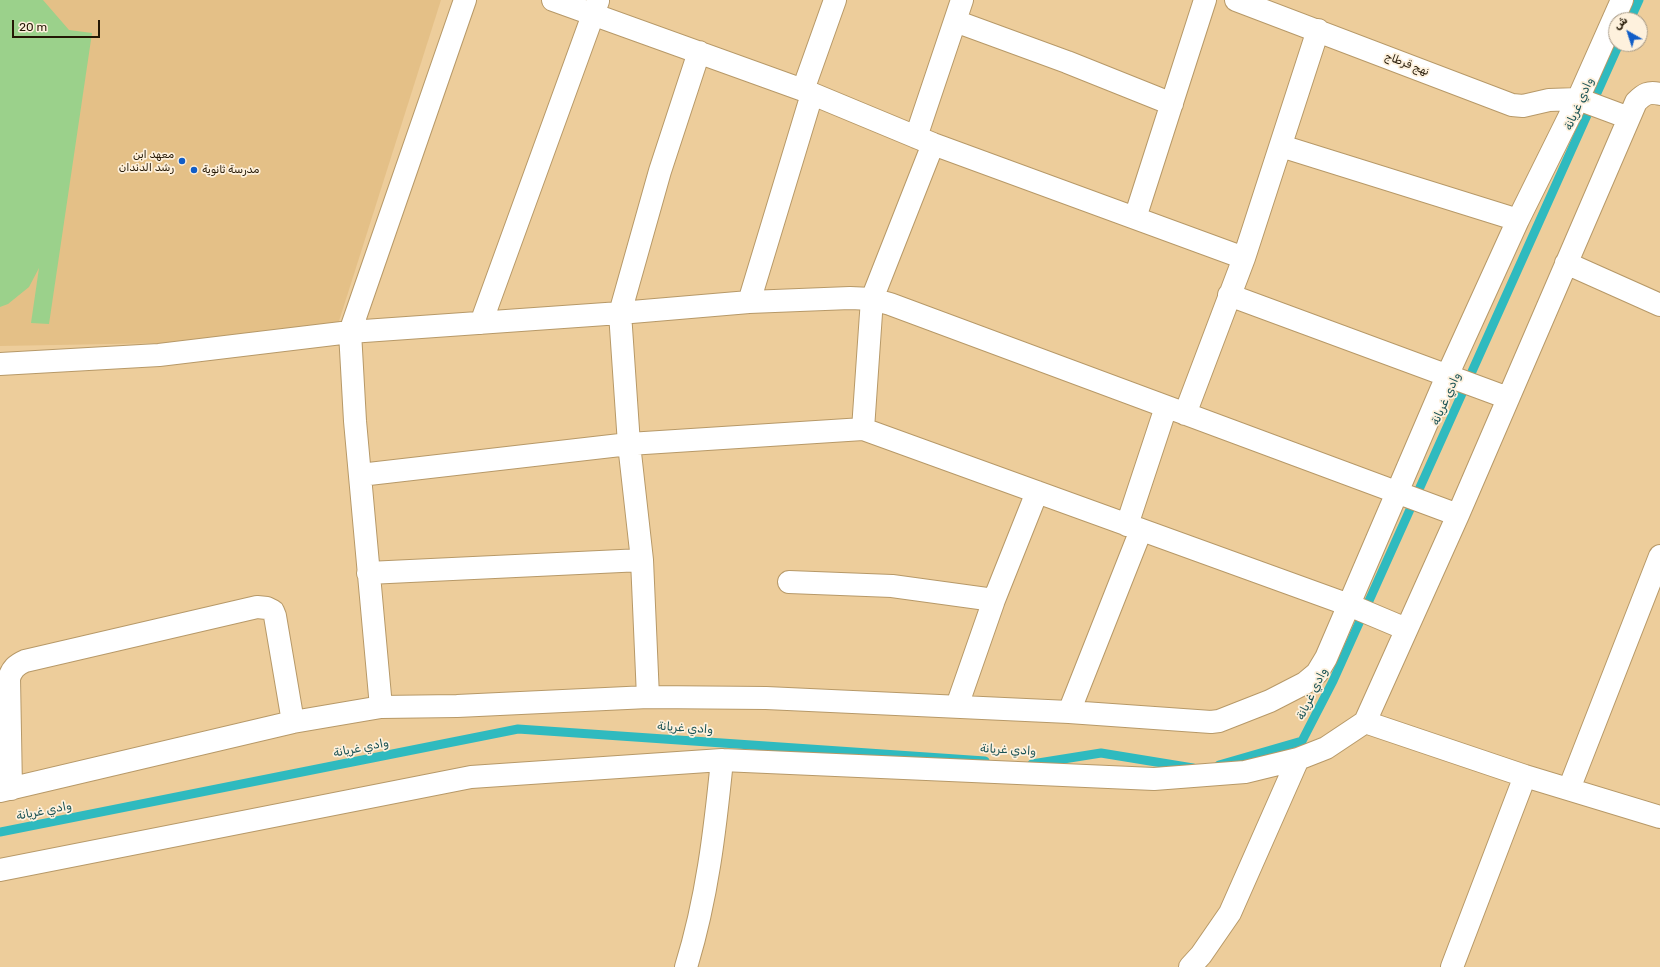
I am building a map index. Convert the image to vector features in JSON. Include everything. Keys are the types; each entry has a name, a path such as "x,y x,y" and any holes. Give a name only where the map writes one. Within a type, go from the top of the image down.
{"street":[{"path":"381,707 350,357 350,332 465,0"},
{"path":"553,0 596,7 699,52 807,92 925,141 1244,258"},
{"path":"749,302 807,92 835,0"},
{"path":"863,429 872,300 925,141 955,21 962,0"},
{"path":"1135,218 1205,0"},
{"name":"نهج قرطاج","path":"1236,0 1512,105 1522,106 1549,100 1580,99"},
{"path":"293,722 275,616 273,612 266,608 257,607 25,661 16,665 11,671 9,678 5,790 293,722 381,707 457,706 648,696 766,698 1069,712 1211,722 1219,721 1270,701 1305,683 1317,672 1326,658 1447,376 1518,220 1580,99 1622,0"},
{"path":"481,323 596,7"},
{"path":"955,21 1068,62 1172,104"},
{"path":"1069,712 1175,410 1229,295 1244,258 1318,30"},
{"path":"648,696 642,560 628,444 620,313 660,171 699,52"},
{"path":"0,870 471,777 722,760 1154,779 1245,772 1298,760 1326,748 1365,722 1458,515 1566,262 1622,115 1644,94 1652,92 1660,94"},
{"path":"1580,99 1622,115"},
{"path":"1281,146 1518,220"},
{"path":"1566,262 1660,305"},
{"path":"1229,295 1508,398"},
{"path":"0,364 159,355 350,332 620,313 749,302 850,298 872,300 898,307 1458,515"},
{"path":"360,475 628,444 863,429 1349,605 1406,629"},
{"path":"956,706 994,600 1037,492"},
{"path":"1569,789 1660,556"},
{"path":"368,573 642,560"},
{"path":"789,582 892,586 994,600"},
{"path":"1365,722 1525,776 1660,817"},
{"path":"686,967 707,884 722,760"},
{"path":"1190,967 1201,955 1230,913 1298,760"},
{"path":"1452,967 1525,776"}],"shaded area":[{"name":"مدرسة ثانوية","path":"0,0 441,0 333,340 0,346"}],"green space":[{"path":"0,0 43,0 69,30 92,33 49,324 31,323 39,268 29,287 8,304 0,307"}],"waterway":[{"name":"وادي غريانة","path":"1634,12 1639,0"},
{"name":"وادي غريانة","path":"1219,765 1302,741 1333,681 1615,52"},
{"name":"وادي غريانة","path":"0,832 518,729 985,761"},
{"name":"وادي غريانة","path":"1032,764 1101,753 1193,768"}],"place":[{"name":"معهد ابن رشد الدندان","path":"182,161"},
{"name":"مدرسة ثانوية","path":"194,170"}]}
